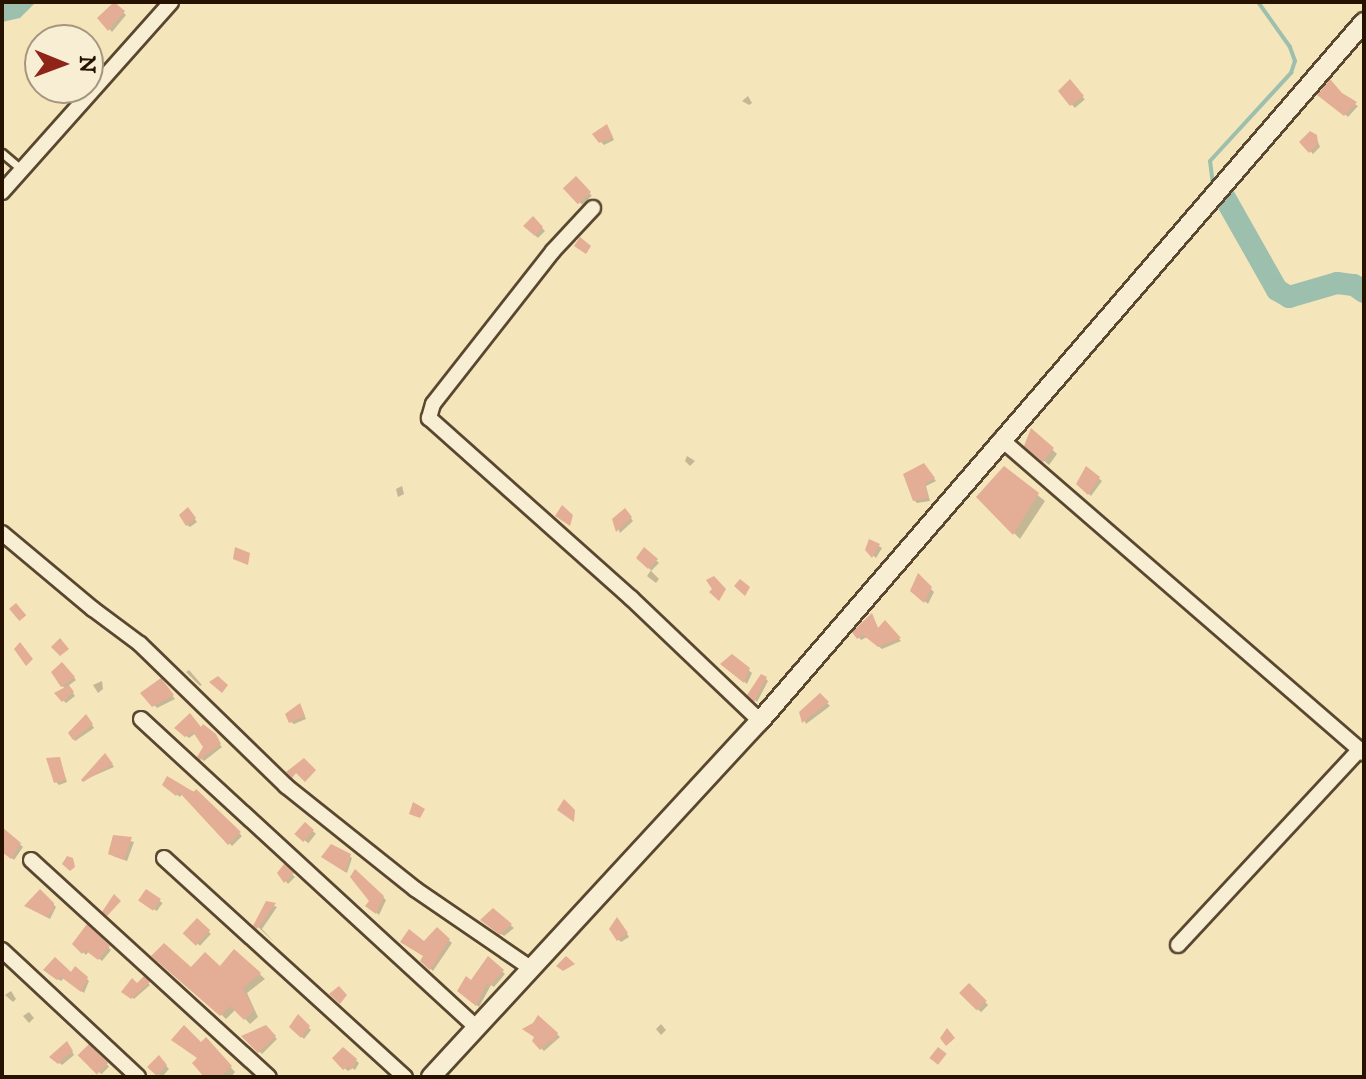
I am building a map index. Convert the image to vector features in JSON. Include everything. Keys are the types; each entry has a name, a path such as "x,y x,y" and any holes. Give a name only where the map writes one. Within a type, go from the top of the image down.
{"street":[{"path":"2,192 171,2"},
{"path":"431,1077 760,721 1364,22"},
{"path":"593,208 553,251 433,404 429,418 631,598 760,721"},
{"path":"1001,439 1362,751 1178,945"},
{"path":"2,533 140,644 286,786 415,889 532,969"},
{"path":"141,719 477,1028"},
{"path":"164,858 405,1077"},
{"path":"31,860 269,1077"},
{"path":"2,950 138,1077"}],"lane":[{"path":"2,153 21,169"}],"shaded area":[{"path":"2,2 36,2 20,18 2,22"}],"building":[{"path":"114,2 125,11 108,31 97,18"},
{"path":"1070,79 1084,96 1070,106 1058,91"},
{"path":"1330,79 1342,93 1357,102 1344,116 1317,95"},
{"path":"607,124 613,137 599,143 592,134"},
{"path":"1310,131 1317,135 1318,144 1309,153 1299,142"},
{"path":"576,176 591,192 578,204 563,188"},
{"path":"533,216 543,227 535,236 523,226"},
{"path":"580,237 591,246 586,254 574,246"},
{"path":"1031,428 1054,448 1043,462 1024,446"},
{"path":"924,463 935,478 925,483 928,498 913,501 903,474"},
{"path":"1004,466 1039,493 1013,535 976,497"},
{"path":"1086,466 1100,477 1088,495 1076,484"},
{"path":"562,505 573,515 570,526 555,516"},
{"path":"188,507 196,518 186,526 179,515"},
{"path":"625,508 632,517 616,532 612,519"},
{"path":"869,539 880,544 872,558 865,550"},
{"path":"235,547 250,553 248,565 233,559"},
{"path":"644,547 658,559 648,569 636,558"},
{"path":"918,573 932,587 924,603 910,591"},
{"path":"714,576 726,589 719,601 709,592 712,589 706,580"},
{"path":"740,579 750,587 745,596 734,586"},
{"path":"16,603 26,615 19,621 9,609"},
{"path":"872,613 878,628 885,620 901,638 878,647 863,635 857,639 852,632"},
{"path":"60,638 69,649 60,656 51,647"},
{"path":"20,642 33,659 26,666 14,649"},
{"path":"732,654 750,668 744,683 720,664"},
{"path":"62,662 75,677 61,687 51,672"},
{"path":"761,674 767,677 754,702 747,695"},
{"path":"218,676 228,685 222,693 209,682"},
{"path":"161,678 174,695 152,707 140,693"},
{"path":"69,685 74,692 62,702 54,693"},
{"path":"820,693 829,702 802,723 799,712"},
{"path":"300,703 305,716 289,723 285,714"},
{"path":"190,713 201,727 203,724 216,734 221,744 200,760 197,757 203,747 193,732 185,737 174,728"},
{"path":"86,714 93,724 73,740 68,733"},
{"path":"105,753 113,764 83,782 81,780"},
{"path":"60,757 66,780 54,783 46,758"},
{"path":"304,758 316,770 305,782 296,773 292,778 286,772"},
{"path":"167,776 194,792 196,789 241,832 228,845 179,792 176,796 162,785"},
{"path":"564,799 575,810 574,822 557,810"},
{"path":"413,802 425,809 420,818 409,814"},
{"path":"305,822 314,830 303,842 294,834"},
{"path":"2,827 21,843 11,859 2,852"},
{"path":"113,835 132,837 124,860 108,854"},
{"path":"331,844 351,854 345,872 321,857"},
{"path":"67,856 73,858 75,867 70,871 62,864"},
{"path":"284,864 294,873 284,883 277,873"},
{"path":"355,869 384,896 376,914 365,906 369,901 350,877"},
{"path":"40,889 54,903 47,917 24,906"},
{"path":"146,889 161,899 153,911 138,901"},
{"path":"114,894 121,901 107,916 102,912"},
{"path":"266,901 276,903 257,929 253,926"},
{"path":"493,908 512,924 500,935 480,920"},
{"path":"617,917 628,933 617,941 609,929"},
{"path":"197,918 210,930 196,946 183,933"},
{"path":"87,924 110,946 98,960 85,950 82,954 72,944"},
{"path":"437,927 450,939 430,970 420,961 423,956 400,942 409,929 424,941"},
{"path":"164,943 191,967 205,952 220,966 234,949 261,973 243,988 254,1011 244,1020 230,1006 220,1016 151,956"},
{"path":"488,956 504,970 490,986 487,984 476,1006 457,991 466,976 471,980"},
{"path":"566,956 575,964 563,971 556,966"},
{"path":"55,957 71,972 75,966 88,977 81,992 61,977 57,980 43,970"},
{"path":"144,976 150,982 131,999 121,992 132,978 137,983"},
{"path":"969,983 987,1001 977,1011 959,993"},
{"path":"339,986 347,995 340,1004 329,994"},
{"path":"298,1014 310,1026 301,1038 289,1027"},
{"path":"538,1015 558,1033 553,1043 550,1040 540,1050 532,1041 534,1037 522,1029 533,1023"},
{"path":"184,1025 201,1042 206,1037 232,1066 221,1077 204,1077 192,1063 197,1058 171,1040"},
{"path":"266,1025 276,1036 258,1053 241,1036"},
{"path":"947,1028 955,1038 946,1046 940,1038"},
{"path":"67,1041 73,1051 58,1064 49,1057"},
{"path":"89,1044 108,1063 97,1074 78,1055"},
{"path":"343,1047 357,1059 351,1070 348,1066 343,1070 332,1058"},
{"path":"938,1047 947,1054 938,1065 929,1058"},
{"path":"159,1055 167,1065 157,1076 147,1067"}],"waterway":[{"path":"1213,185 1210,161 1291,73 1295,61 1290,47 1258,2"},
{"path":"1225,198 1277,290 1289,297 1337,283 1354,285 1364,292"}]}
